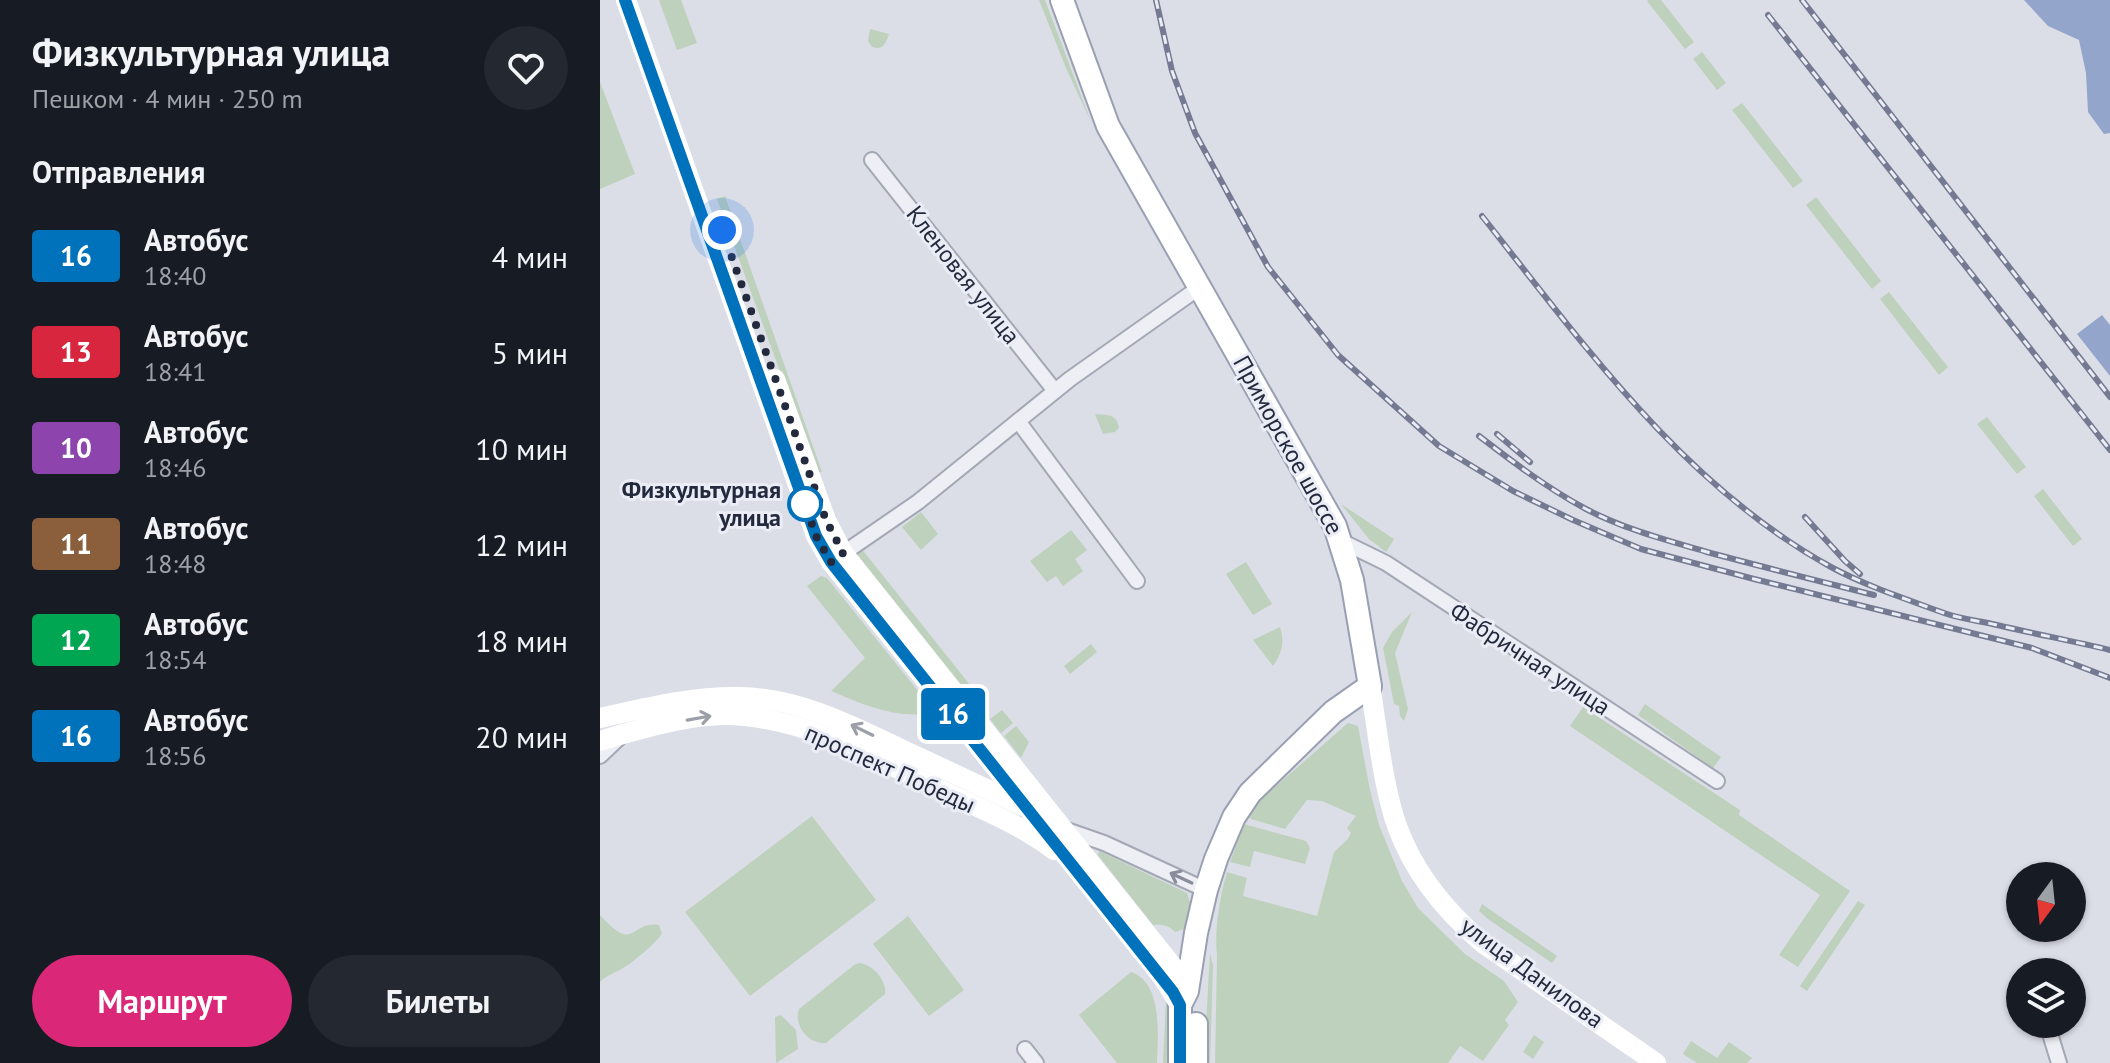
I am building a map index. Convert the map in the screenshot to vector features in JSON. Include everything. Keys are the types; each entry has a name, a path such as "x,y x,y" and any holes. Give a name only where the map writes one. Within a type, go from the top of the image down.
{"main road":[{"path":"626,0 816,536 837,557 1031,800 1073,864 1160,973 1184,998"},
{"path":"640,0 837,557 980,748 1031,800"},
{"name":"Приморское шоссе","path":"1062,0 1108,126 1335,526 1358,608 1370,686"},
{"path":"1180,1063 1184,998 1196,933 1206,890 1234,817 1250,793 1333,712 1370,686"},
{"name":"улица Данилова","path":"1370,686 1397,824 1410,855 1433,893 1484,944 1656,1063"},
{"name":"проспект Победы","path":"600,741 613,722 693,699 741,697 785,703 830,715 958,776 1031,800 1064,829"},
{"name":"проспект Победы","path":"613,722 705,716 745,717 826,735 1015,825 1073,864"},
{"path":"958,776 973,765 980,748"},
{"path":"1015,825 1024,823 1031,800"},
{"path":"1064,829 1174,968 1196,1022 1196,1063"}],"street":[{"name":"Кленовая улица","path":"872,160 1055,391"},
{"path":"837,557 918,502 1055,391 1200,287"},
{"path":"1018,421 1137,581"},
{"name":"Фабричная улица","path":"1341,541 1386,563 1717,781"},
{"path":"600,756 613,722"},
{"path":"1064,829 1104,843 1206,890"},
{"path":"2051,1038 2059,1063"},
{"path":"1025,1049 1036,1063"}],"green space":[{"path":"659,0 681,0 697,43 677,50"},
{"path":"1039,0 1045,0 1091,122 1066,68"},
{"path":"1649,0 1661,0 1694,42 1685,49"},
{"path":"870,29 889,34 881,47 872,47 868,41"},
{"path":"1702,52 1726,83 1717,90 1693,59"},
{"path":"600,82 635,174 600,189"},
{"path":"1742,103 1803,181 1793,188 1732,110"},
{"path":"725,196 822,472 817,473 717,199"},
{"path":"1816,197 1881,281 1872,289 1806,205"},
{"path":"1889,292 1948,367 1939,375 1880,299"},
{"path":"1095,414 1114,418 1119,428 1103,434"},
{"path":"1987,417 2026,467 2017,474 1977,424"},
{"path":"2043,489 2082,539 2073,546 2034,496"},
{"path":"1341,504 1394,539 1386,552 1369,539"},
{"path":"921,512 938,534 921,550 902,527"},
{"path":"1071,530 1087,550 1075,559 1083,571 1063,586 1056,576 1047,582 1030,561"},
{"path":"861,548 978,695 980,702 976,708 859,558 857,555"},
{"path":"1246,562 1272,604 1253,615 1226,574"},
{"path":"821,576 827,578 931,707 925,714 888,711 831,691 865,658 807,586"},
{"path":"1412,612 1395,653 1408,709 1404,721 1399,706 1394,704 1383,648 1392,632"},
{"path":"1280,627 1282,647 1273,666 1253,640"},
{"path":"1091,644 1097,652 1070,674 1064,666"},
{"path":"1645,704 1721,757 1713,768 1638,715"},
{"path":"1583,707 1740,810 1739,815 1850,891 1798,967 1779,955 1820,895 1570,726"},
{"path":"1002,710 1013,723 1001,733 990,719"},
{"path":"1348,723 1358,726 1379,825 1402,881 1418,908 1465,954 1504,981 1518,1002 1505,1020 1509,1025 1483,1061 1460,1046 1448,1063 1215,1063 1216,935 1227,872 1247,878 1243,896 1317,916 1334,852 1348,839 1351,833 1347,828 1356,816 1322,801 1307,800 1285,829 1248,816 1259,801"},
{"path":"1016,726 1029,742 1021,758 1004,736"},
{"path":"812,816 876,900 750,996 685,912"},
{"path":"1244,824 1306,841 1310,848 1305,864 1254,851 1250,867 1230,862"},
{"path":"1099,851 1187,893 1191,905 1184,929 1175,932 1165,926 1153,925 1098,855"},
{"path":"1858,901 1865,905 1807,991 1800,986"},
{"path":"1482,904 1557,956 1552,963 1488,919 1479,911"},
{"path":"600,915 620,933 632,933 643,927 659,925 662,933 638,957 600,982"},
{"path":"908,916 964,990 929,1016 873,944"},
{"path":"1210,953 1213,965 1210,1063 1204,1063"},
{"path":"859,963 869,966 878,974 885,994 826,1043 814,1041 800,1027 799,1009"},
{"path":"1131,972 1149,987 1154,998 1158,1025 1157,1063 1117,1063 1079,1015"},
{"path":"1166,1000 1174,1004 1168,1063 1163,1063"},
{"path":"781,1015 796,1030 798,1049 776,1063 775,1017"},
{"path":"1534,1035 1544,1042 1533,1059 1523,1052"},
{"path":"1691,1041 1717,1058 1729,1042 1752,1058 1747,1063 1697,1063 1683,1054"}],"water":[{"path":"2024,0 2110,0 2110,133 2104,134 2088,112 2086,73 2079,40 2048,26"},
{"path":"2102,315 2110,325 2110,376 2077,334"}],"railway":[{"path":"1156,0 1172,71 1195,133 1268,267 1338,355 1439,446 1513,491 1641,549 2032,648 2110,678"},
{"path":"1802,0 2110,397"},
{"path":"1768,15 2110,450"},
{"path":"1482,216 1640,410 1729,496 1778,534 1844,574 1944,613 2110,650"},
{"path":"1497,434 1530,462"},
{"path":"1479,436 1558,492 1615,522 1707,552 1874,595"},
{"path":"1805,517 1860,574"}],"bus line":[{"name":"16","path":"625,0 816,536 831,562 1160,973 1180,1005 1180,1063"}],"place":[{"name":"Физкультурная улица","path":"805,504"}],"route":[{"path":"722,230 826,520 843,553 831,562 816,536 805,504"}]}
